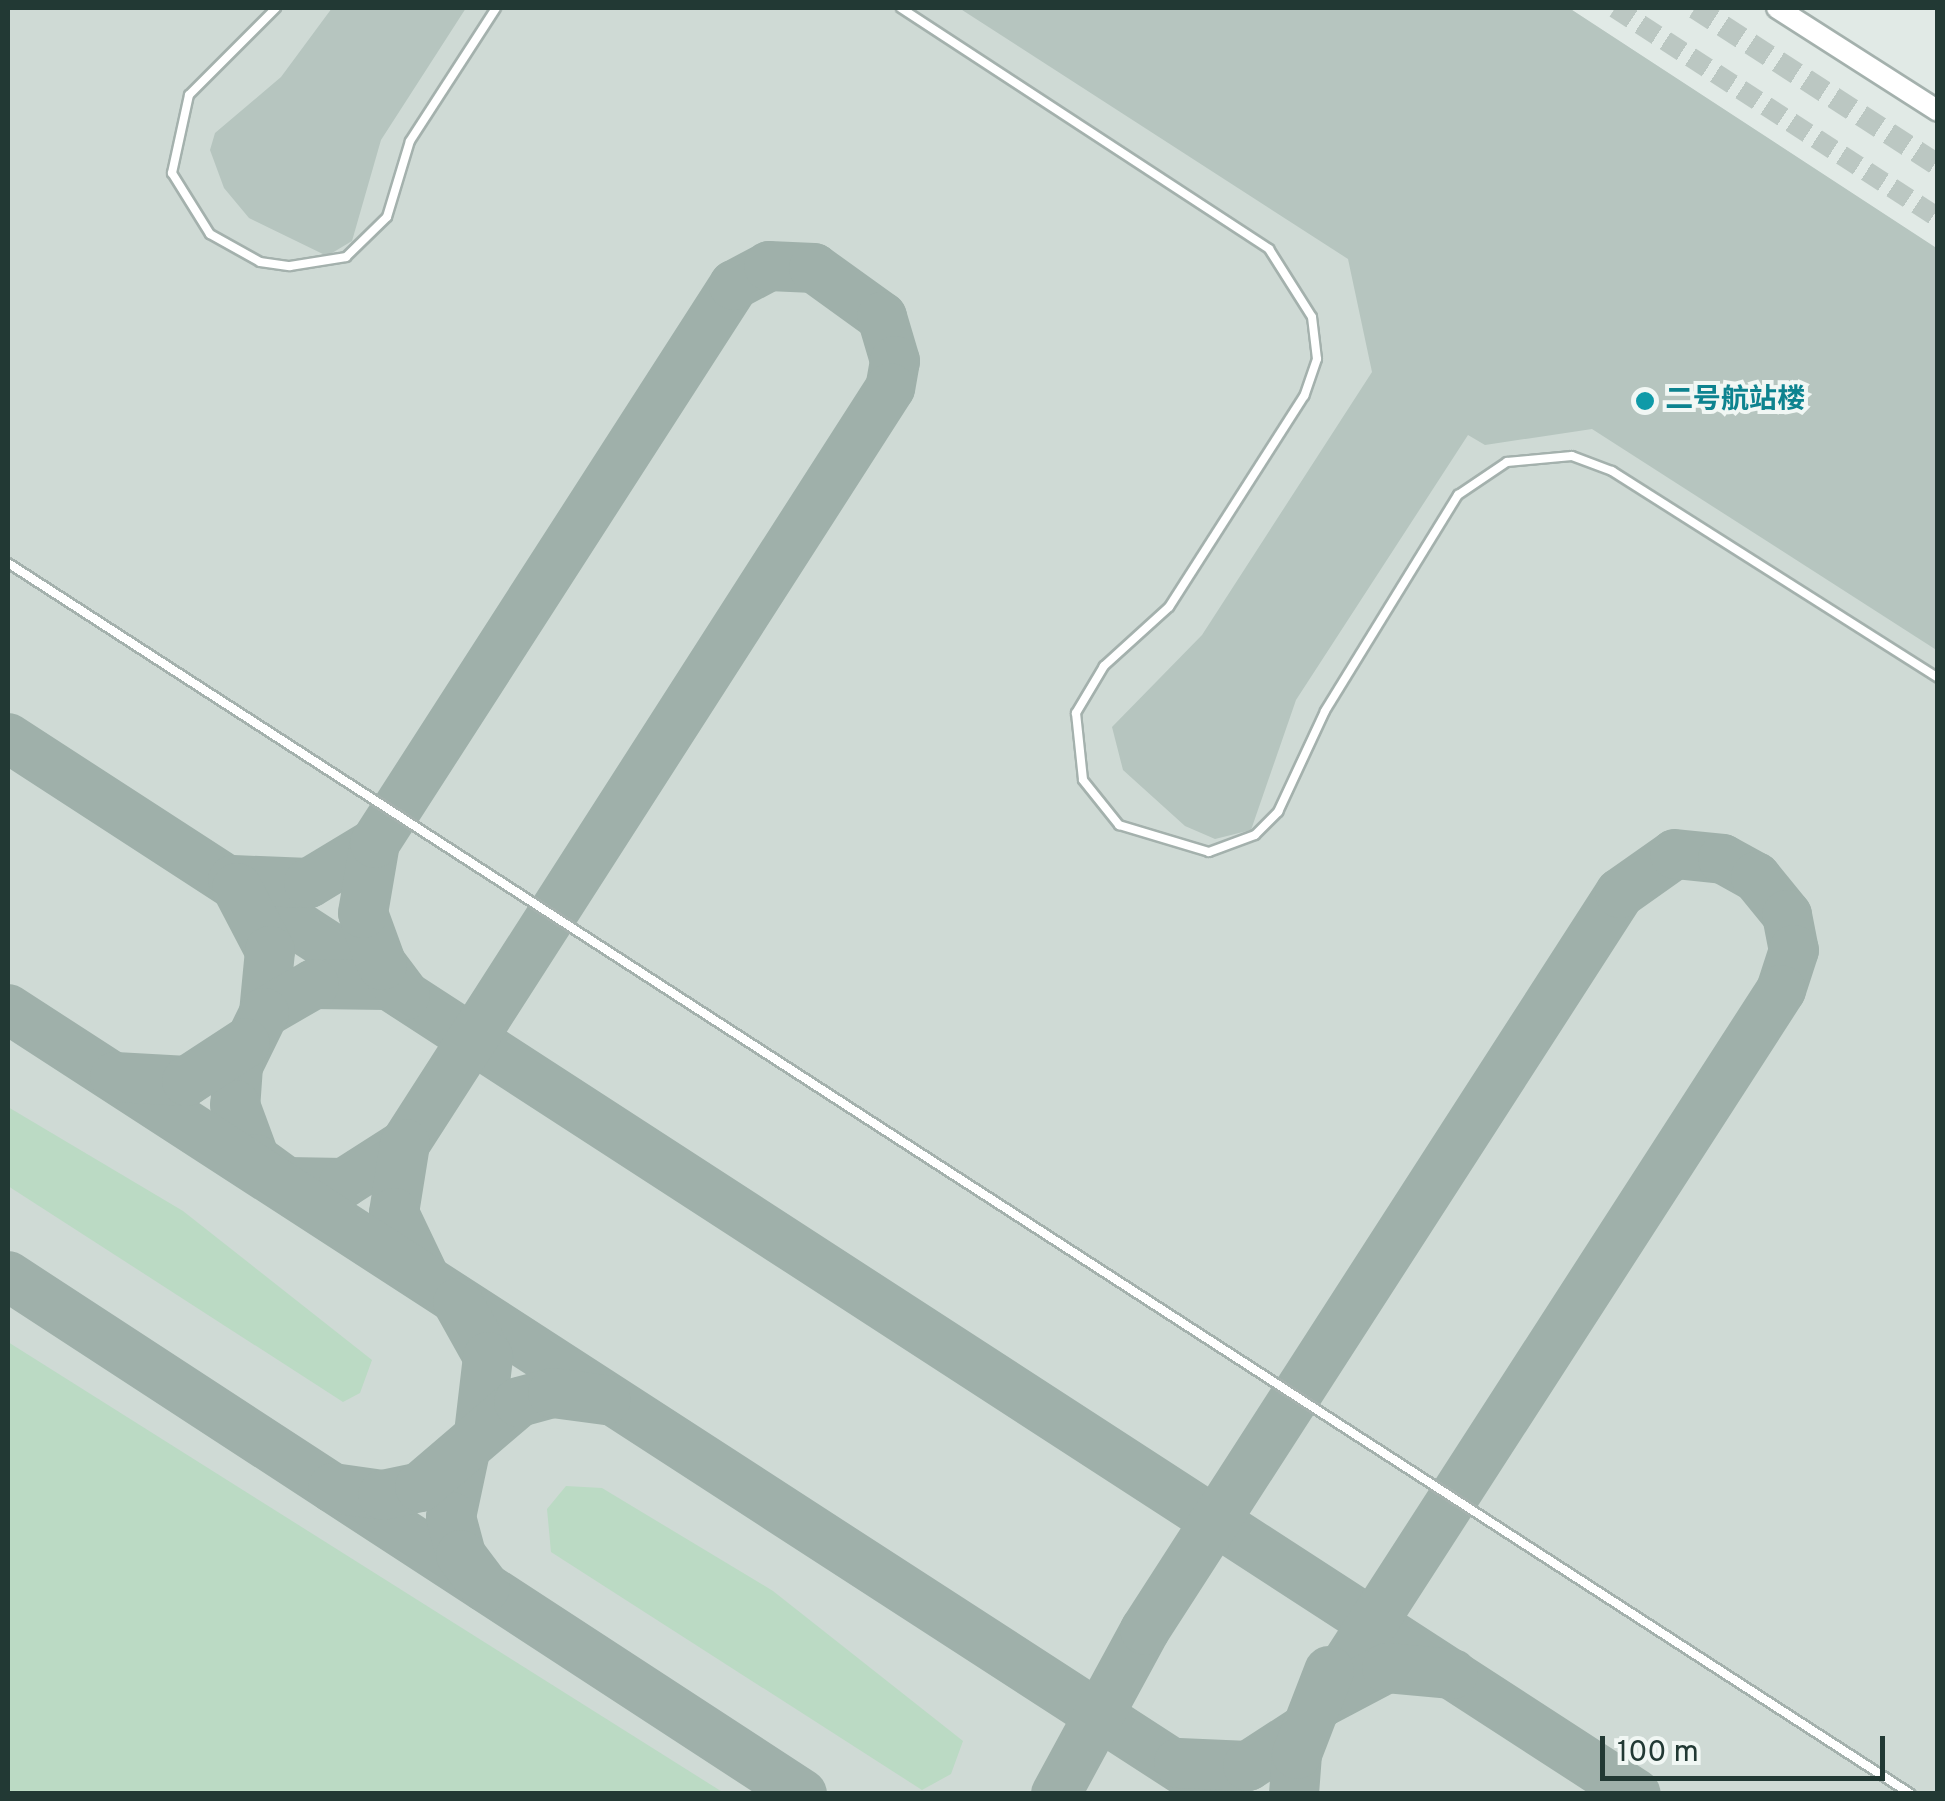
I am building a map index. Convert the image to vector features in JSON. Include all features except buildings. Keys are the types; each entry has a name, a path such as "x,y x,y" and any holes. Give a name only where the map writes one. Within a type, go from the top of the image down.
{"street":[{"path":"1777,8 1938,111"}],"lane":[{"path":"276,8 190,95 172,174 186,209 230,250 290,266 346,257 387,217 416,130 496,8"},
{"path":"901,8 1269,249 1312,317 1316,359 1304,396 1170,607 1104,666 1080,702 1074,753 1119,825 1209,852 1255,836 1278,812 1326,711 1458,495 1507,462 1572,456 1612,471 1938,678"},
{"path":"8,562 1911,1794"}],"shaded area":[{"path":"8,8 1569,8 1937,249 1937,1793 8,1794"}],"green space":[{"path":"8,1107 183,1211 372,1360 360,1393 343,1402 8,1186"},
{"path":"8,1342 724,1793 8,1793"},
{"path":"566,1486 602,1488 773,1591 963,1741 951,1774 922,1790 551,1552 547,1509"}],"taxiway":[{"path":"405,995 382,965 363,913 375,843 734,285 769,266 814,268 882,317 895,361 890,388 405,1144 394,1213 425,1278"},
{"path":"8,738 1636,1794"},
{"path":"233,880 309,883 375,843"},
{"path":"1056,1794 1145,1630 1620,893 1675,854 1723,859 1756,877 1787,915 1794,950 1781,990 1321,1703 1387,1668 1453,1674"},
{"path":"237,888 270,951 264,1013"},
{"path":"386,985 314,984 264,1013 238,1066 235,1105 255,1159 287,1182 344,1183 405,1144"},
{"path":"8,1009 1220,1794"},
{"path":"115,1077 187,1081 245,1043"},
{"path":"8,1276 802,1794"},
{"path":"458,1303 488,1357 479,1434"},
{"path":"333,1488 383,1495 420,1487 519,1402 553,1393 606,1400"},
{"path":"464,1456 451,1517 461,1555 485,1587"},
{"path":"1294,1794 1297,1754 1329,1671"},
{"path":"1179,1763 1248,1766 1305,1729"}],"tunnel":[{"path":"1615,8 1938,218"},
{"path":"1695,8 1938,165"}],"place":[{"name":"二号航站楼","path":"1645,401"}]}
